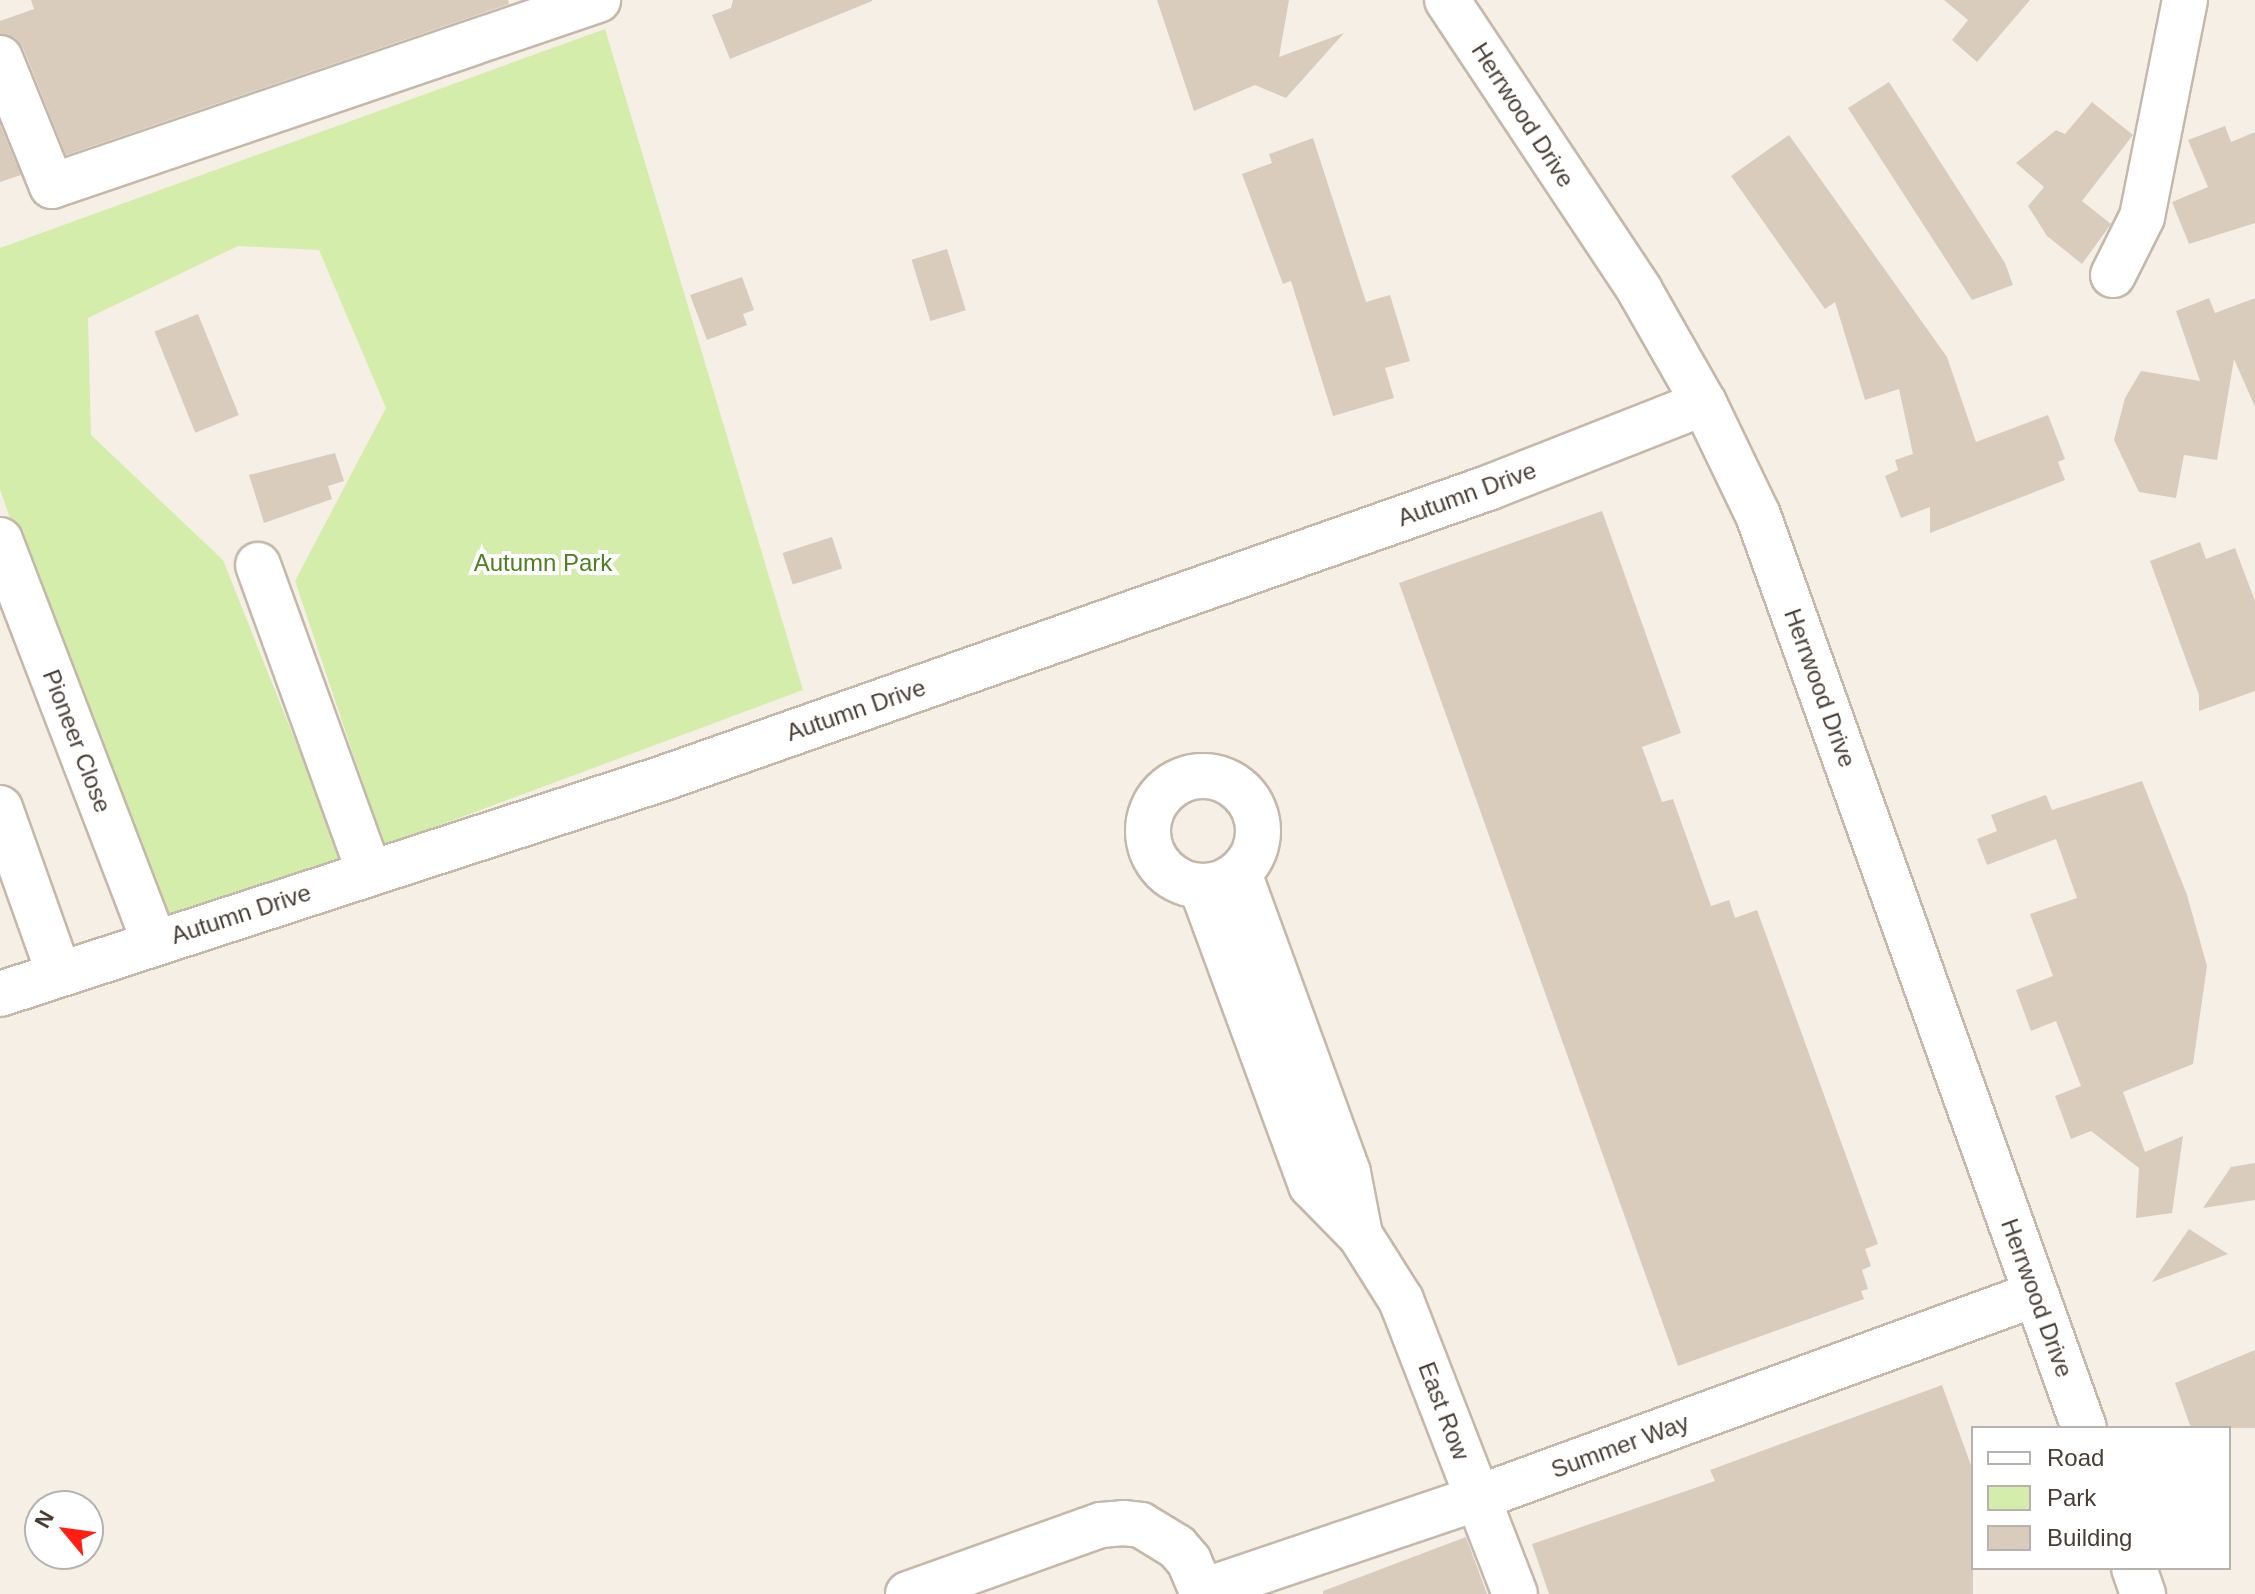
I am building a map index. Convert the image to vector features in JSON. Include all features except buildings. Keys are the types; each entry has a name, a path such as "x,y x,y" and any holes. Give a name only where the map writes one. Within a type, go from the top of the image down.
{"street":[{"path":"0,58 52,186 598,0"},
{"name":"Herrwood Drive","path":"1447,0 1640,291 1704,403 1758,515 2083,1426"},
{"path":"2113,275 2142,217 2185,0"},
{"name":"Autumn Drive","path":"0,994 661,779 1488,488 1704,403"},
{"name":"Pioneer Close","path":"0,540 154,942"},
{"path":"258,565 369,872"},
{"path":"0,808 59,974"},
{"name":"East Row","path":"1220,880 1311,1185 1360,1235 1401,1300 1515,1594"},
{"name":"Summer Way","path":"1203,1593 1477,1498 2036,1294"},
{"path":"908,1594 1101,1525 1123,1523 1141,1525 1177,1547 1203,1593"},
{"path":"2135,1570 2143,1594"}],"green space":[{"name":"Autumn Park","path":"605,29 803,690 384,846 295,581 386,408 319,250 238,246 88,318 91,435 223,560 342,858 154,942 0,489 0,248"}]}
